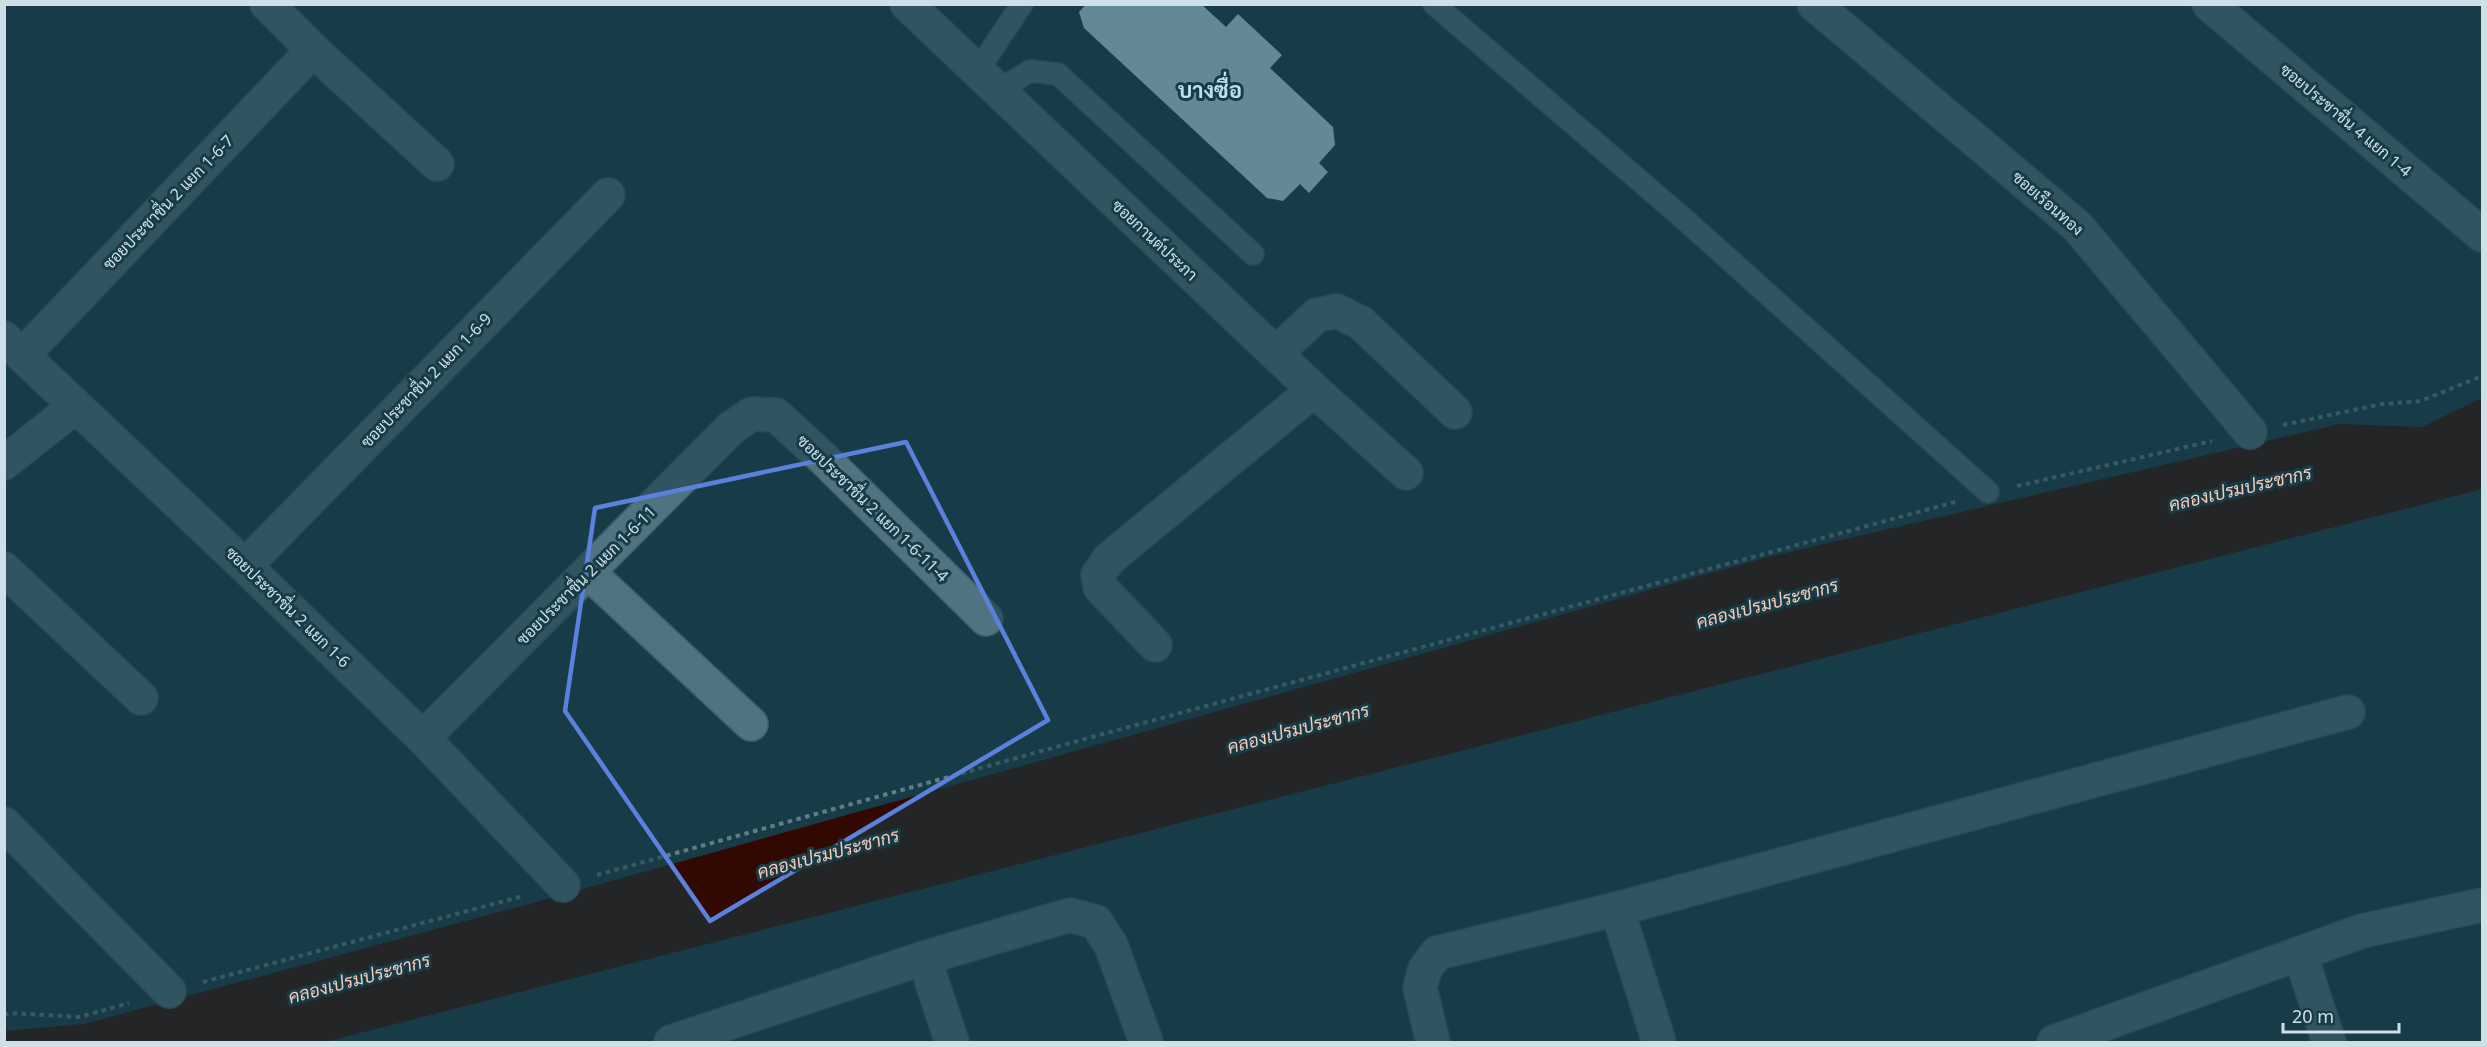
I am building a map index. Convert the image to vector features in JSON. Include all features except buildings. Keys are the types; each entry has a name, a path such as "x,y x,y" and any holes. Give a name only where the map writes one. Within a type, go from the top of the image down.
{"street":[{"path":"267,4 436,164"},
{"name":"ซอยกานต์ประภา","path":"907,4 1314,390 1406,474"},
{"name":"ซอยเรือนทอง","path":"1814,4 2078,227 2250,432"},
{"name":"ซอยประชาชื่น 4 แยก 1-4","path":"2209,4 2482,235"},
{"name":"ซอยประชาชื่น 2 แยก 1-6-7","path":"14,346 313,50"},
{"name":"ซอยประชาชื่น 2 แยก 1-6-9","path":"245,566 608,195"},
{"path":"1276,354 1317,315 1337,311 1361,323 1455,412"},
{"name":"ซอยประชาชื่น 2 แยก 1-6","path":"14,346 423,738 563,885"},
{"path":"1155,645 1100,587 1098,575 1109,559 1314,390"},
{"path":"4,463 75,406"},
{"name":"ซอยประชาชื่น 2 แยก 1-6-11","path":"423,738 731,428 752,414"},
{"name":"ซอยประชาชื่น 2 แยก 1-6-11-4","path":"752,414 776,416 825,460 986,619"},
{"path":"4,569 141,698"},
{"path":"589,573 751,724"},
{"path":"1432,1042 1420,988 1425,969 1437,953 1617,909 2348,712"},
{"path":"4,824 169,991"},
{"path":"2054,1042 2109,1033 2300,954 2362,931 2482,905"},
{"path":"1617,909 1659,1042"},
{"path":"671,1042 924,958 1070,915 1096,921 1111,945 1146,1042"},
{"path":"2300,954 2329,1042"},
{"path":"924,958 952,1042"}],"lane":[{"path":"987,80 1022,4"},
{"path":"1434,4 1683,218 1988,492"},
{"path":"987,80 1030,70 1058,74 1253,254"}],"path":[{"path":"4,1015 80,1017 1988,492 2382,404 2421,401 2482,376"}],"highlighted area":[{"path":"906,442 1048,720 710,921 565,711 595,508"}],"water":[{"name":"คลองเปรมประชากร","path":"2482,398 2482,489 2475,491 325,1042 5,1042 5,1031 84,1024 529,904 1768,557 2340,424 2422,427"}],"district":[{"name":"บางซื่อ","path":"1210,89"}]}
